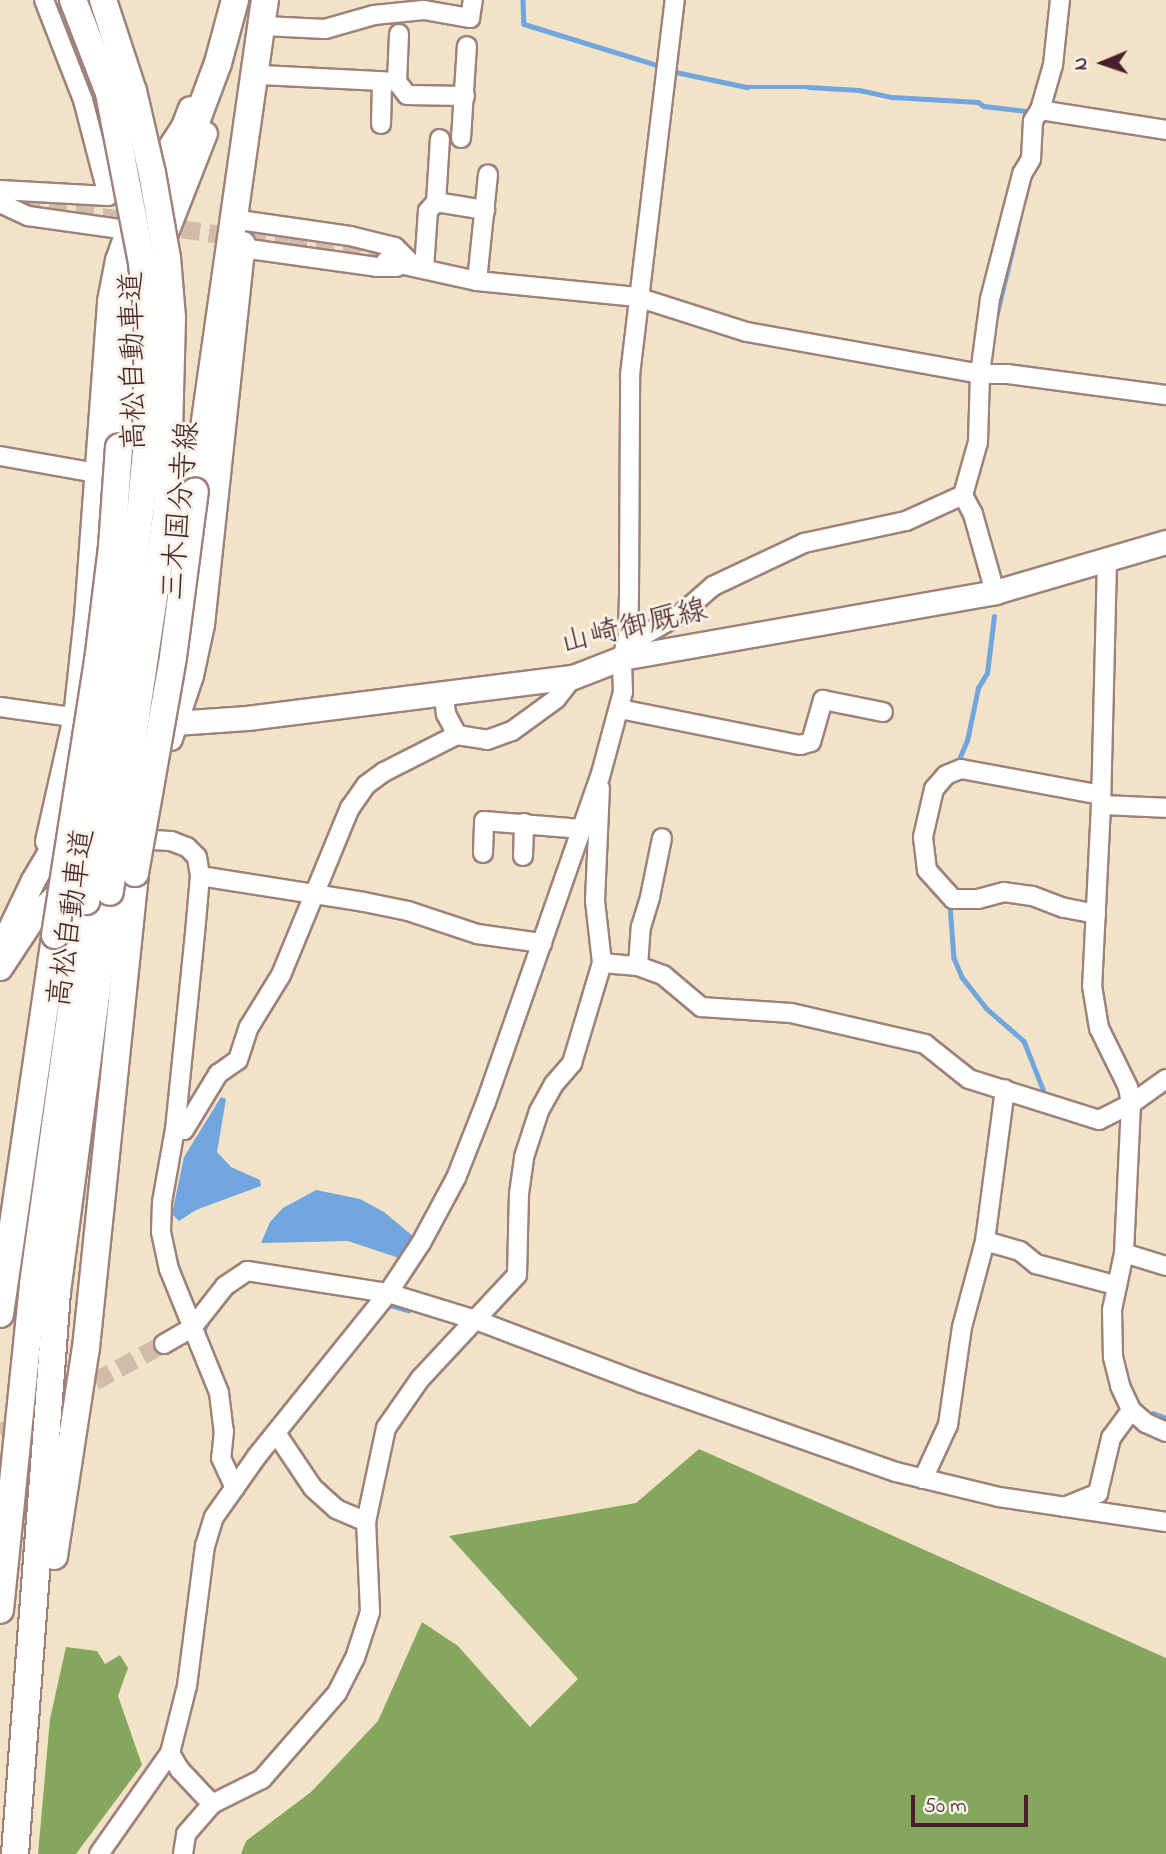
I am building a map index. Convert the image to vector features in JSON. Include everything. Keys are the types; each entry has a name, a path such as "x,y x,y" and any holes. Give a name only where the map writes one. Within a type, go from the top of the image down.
{"highway":[{"name":"高松自動車道","path":"15,1854 57,1292 146,451 148,319 142,263 109,93 73,0"},
{"name":"高松自動車道","path":"0,1611 33,1284 167,509 172,318 167,258 152,173 133,91 103,0"},
{"path":"0,1314 103,623 112,547 127,317 137,251 149,219 184,154 218,64 235,0"},
{"path":"23,1748 86,1348 135,873 173,657 266,0"}],"main road":[{"path":"33,880 54,821 75,718 86,616 109,301 126,230 142,189 183,126 210,59 227,0"},
{"name":"三木国分寺線","path":"0,953 33,880 84,795 99,762 108,722 142,322 150,267 176,212 223,86 245,0"},
{"name":"三木国分寺線","path":"0,968 33,918 137,806 176,725 197,650 210,574 222,421 246,221 266,0"},
{"name":"山崎御厩線","path":"108,722 176,725 573,677 623,652 995,592 1166,542"}],"street":[{"path":"0,190 108,196 83,100 44,0"},
{"path":"264,26 325,29 344,26 375,8 425,5 470,18 473,0"},
{"path":"99,1854 170,1753 187,1686 205,1546 214,1517 276,1433 388,1293 421,1243 456,1178 600,777 620,709 629,594 630,375 637,297 675,0"},
{"path":"995,592 973,514 963,495 978,442 986,374 990,299 1022,174 1031,159 1032,121 1040,110 1053,65 1060,0"},
{"path":"381,124 399,34"},
{"path":"461,138 467,46"},
{"path":"261,75 390,82 407,95 464,96"},
{"path":"1040,110 1166,130"},
{"path":"419,267 428,211 436,202 440,139"},
{"path":"477,281 488,175"},
{"path":"0,202 28,216 126,230"},
{"path":"0,202 22,205"},
{"path":"436,202 485,210"},
{"path":"246,221 350,236 395,247 419,267"},
{"path":"242,248 377,267 419,267"},
{"path":"386,261 477,281 637,297 747,332 986,374 1166,395"},
{"path":"0,456 96,473"},
{"path":"623,652 681,614 713,586 804,543 906,521 963,495"},
{"path":"1107,561 1093,1010 1128,1087 1131,1104 1124,1253 1115,1285 1112,1310 1113,1356 1120,1386 1131,1409 1146,1423 1166,1432"},
{"path":"175,1129 184,1130 218,1074 238,1060 249,1027 281,975 305,911 316,895 350,808 366,785 384,772 457,735 487,740 512,731 556,699 573,677"},
{"path":"444,693 446,714 457,735"},
{"path":"620,709 800,745 811,742 823,700 883,712"},
{"path":"0,707 108,722"},
{"path":"1096,914 1064,908 1032,895 1004,892 978,899 953,899 927,870 923,837 934,789 953,772 1101,800 1166,808"},
{"path":"183,1854 186,1834 212,1804 262,1779 337,1693 355,1658 370,1612 366,1522 386,1428 420,1378 517,1275 519,1194 524,1157 539,1111 577,1051 602,963 595,901 601,812 600,777"},
{"path":"483,853 484,821 582,829"},
{"path":"523,856 524,823"},
{"path":"108,837 171,841 187,847 197,857 200,876 175,1129 162,1202 161,1232 169,1269 192,1328 204,1349 219,1393 224,1431 221,1458 235,1488"},
{"path":"638,966 640,927 650,897 662,838"},
{"path":"200,876 408,911 477,934 541,943"},
{"path":"602,963 638,966 663,975 701,1007 791,1013 925,1044 969,1079 1005,1088 1099,1120 1131,1104 1166,1079"},
{"path":"922,1479 948,1425 962,1327 985,1241 1005,1088"},
{"path":"985,1241 1020,1251 1036,1264 1115,1285"},
{"path":"1124,1253 1166,1266"},
{"path":"163,1344 192,1328 225,1286 247,1271 388,1293 477,1320 642,1383 922,1479 999,1497 1166,1522"},
{"path":"1064,1507 1098,1493 1111,1438 1131,1409"},
{"path":"276,1433 313,1488 336,1509 366,1522"},
{"path":"170,1753 180,1770 212,1804"}],"green space":[{"path":"699,1449 1166,1658 1166,1854 241,1854 246,1841 311,1792 378,1721 422,1622 458,1646 530,1727 578,1679 449,1536 636,1503"},
{"path":"66,1647 97,1651 105,1664 120,1655 128,1668 118,1696 142,1765 76,1854 38,1854 50,1719"}],"water":[{"path":"221,1097 226,1099 217,1152 231,1167 260,1180 261,1186 196,1210 179,1221 172,1214 184,1157"},
{"path":"316,1190 360,1199 384,1212 414,1237 399,1258 348,1241 261,1243 270,1222 283,1208"}],"waterway":[{"path":"523,0 524,24 664,67"},
{"path":"671,71 747,87 859,90 893,97 978,102 984,106 1026,111 1025,122"},
{"path":"996,317 1017,230"},
{"path":"957,764 967,741 978,688 987,673 994,616"},
{"path":"950,905 954,958 962,977 986,1008 1024,1041 1043,1089"},
{"path":"390,1305 408,1310"},
{"path":"204,1329 209,1319"},
{"path":"1153,1413 1166,1418"}],"tunnel":[{"path":"22,205 221,235 289,242 386,261"},
{"path":"0,1433 164,1344"}]}
